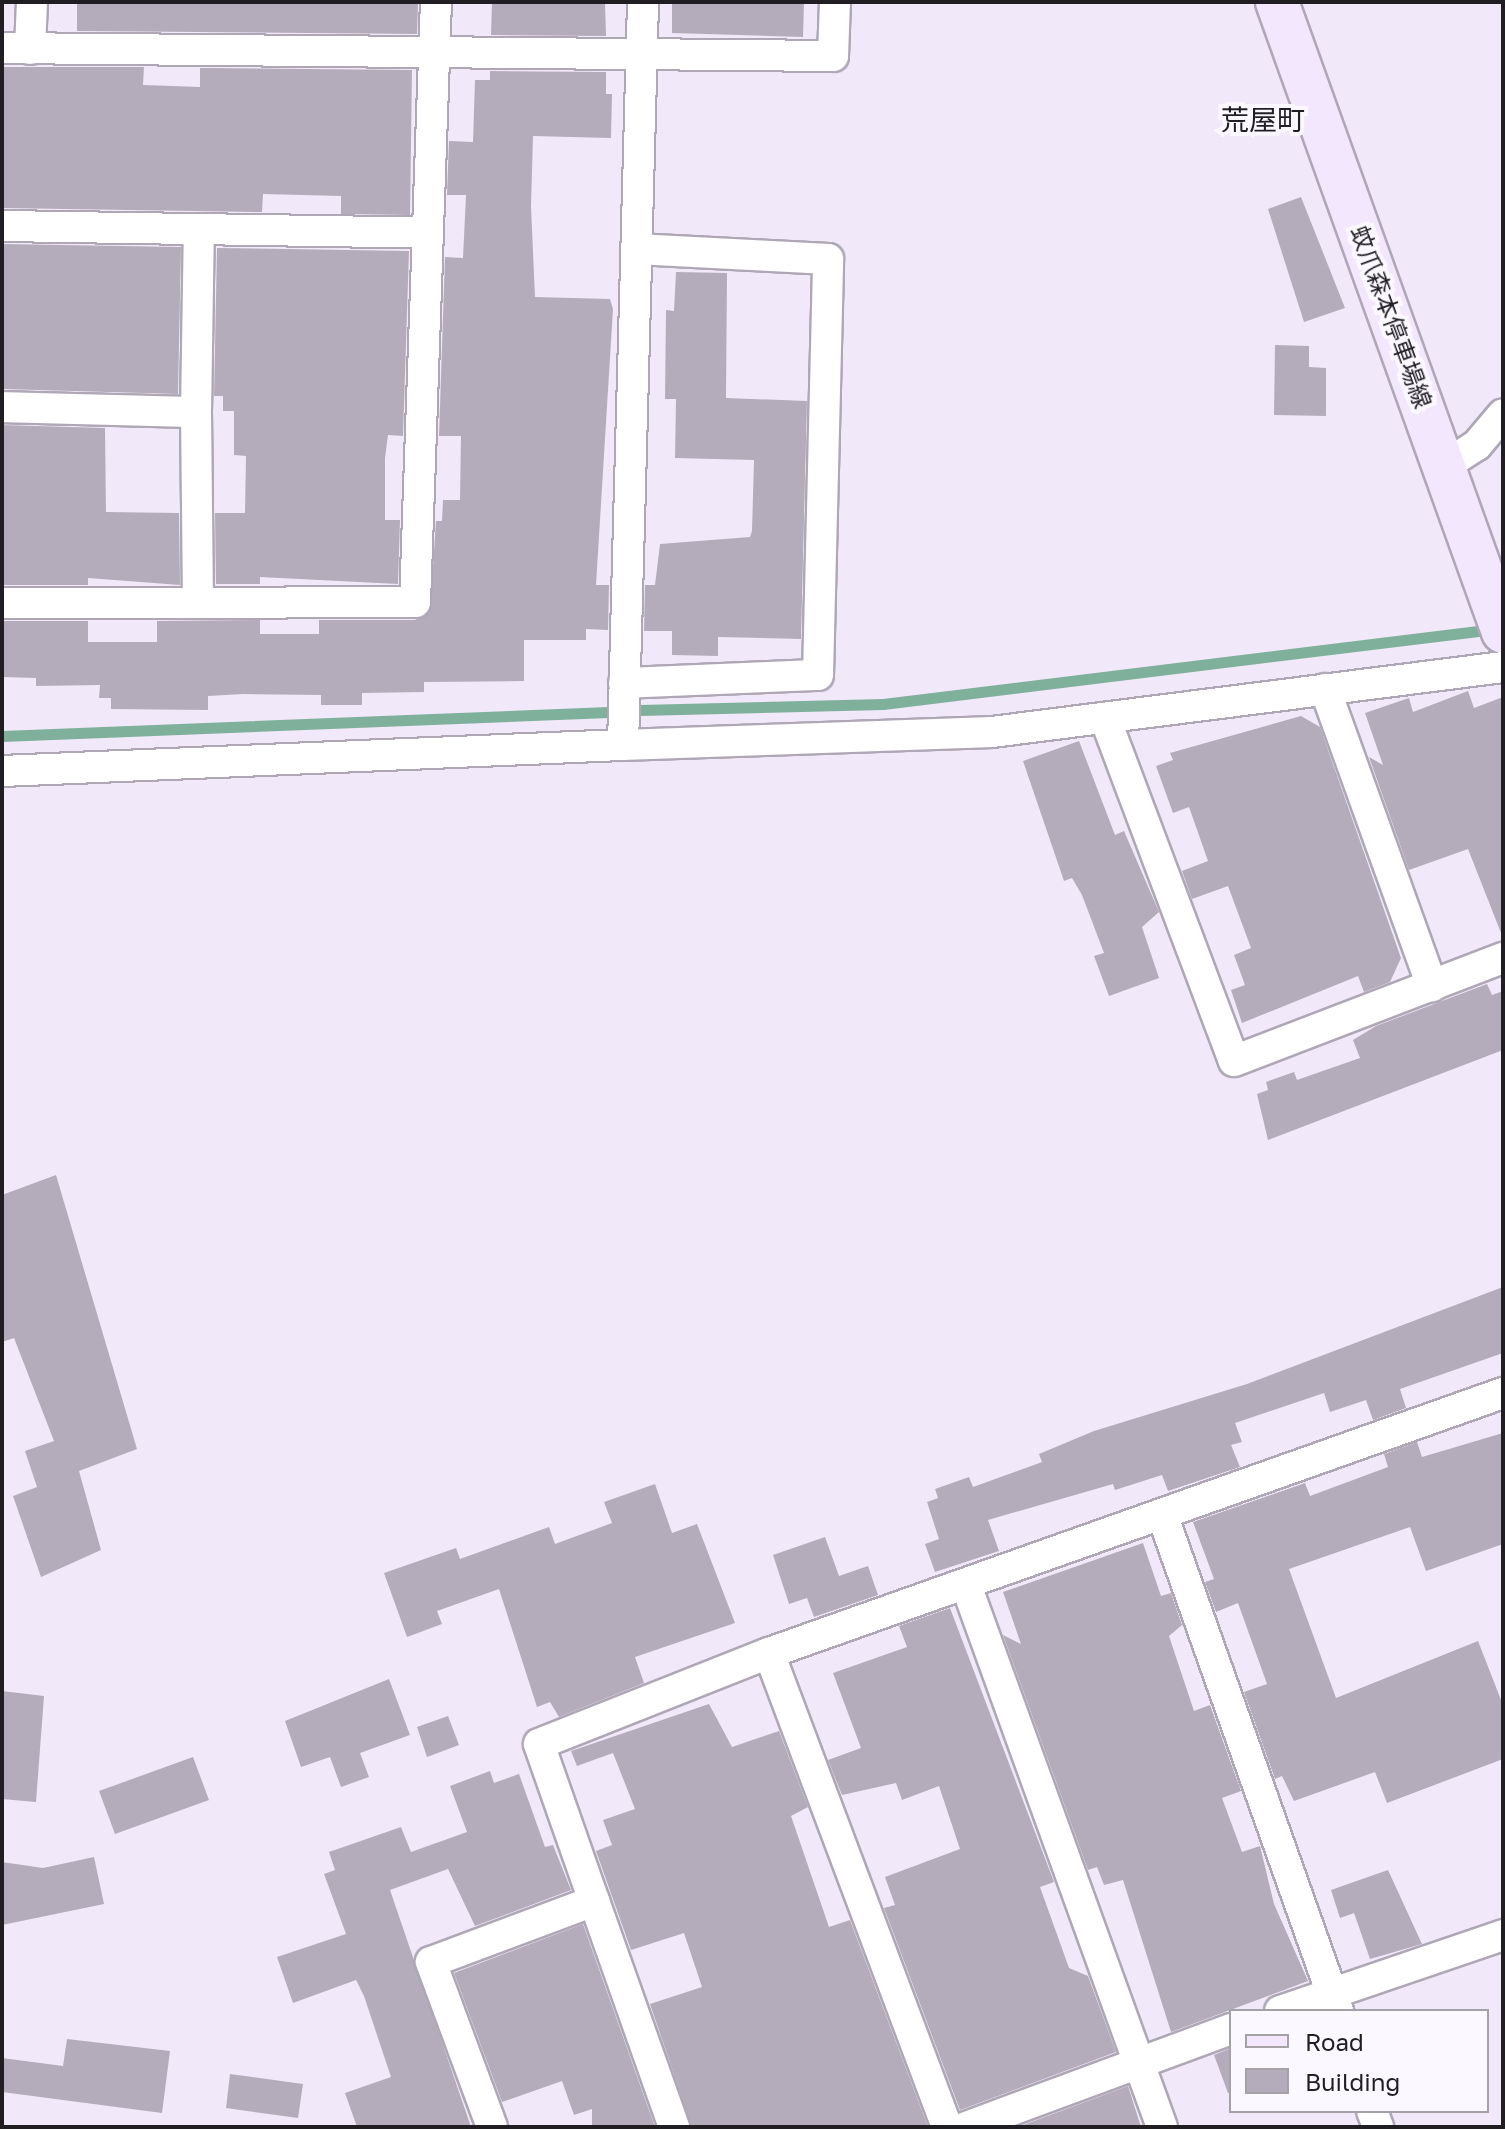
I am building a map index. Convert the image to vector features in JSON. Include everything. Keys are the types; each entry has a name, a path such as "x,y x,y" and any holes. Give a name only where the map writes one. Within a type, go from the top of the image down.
{"main road":[{"name":"蚊爪森本停車場線","path":"1277,2 1446,465 1499,620"}],"street":[{"path":"32,2 16,48 435,58 641,59 833,56 835,2"},
{"path":"2,603 415,602 436,2"},
{"path":"623,745 643,2"},
{"path":"2,226 428,233"},
{"path":"198,603 196,412 199,229"},
{"path":"624,683 818,675 828,259 636,249"},
{"path":"2,407 196,412"},
{"path":"1446,465 1477,445 1503,414"},
{"path":"2,771 992,732 1503,667"},
{"path":"1325,689 1432,986"},
{"path":"1105,718 1234,1061 1503,958"},
{"path":"674,2127 539,1744 769,1653 1163,1517 1503,1393"},
{"path":"1163,1517 1335,2002"},
{"path":"966,1585 1162,2127"},
{"path":"769,1653 947,2127"},
{"path":"492,2127 431,1962 594,1901"},
{"path":"1292,2009 1335,2002 1503,1935"},
{"path":"966,2127 1229,2030"}],"building":[{"path":"77,2 418,2 417,34 77,31"},
{"path":"492,2 605,2 606,36 491,35"},
{"path":"672,2 804,2 803,37 672,33"},
{"path":"2,67 144,67 143,85 200,87 200,68 412,70 410,215 341,214 341,196 263,194 262,212 2,208"},
{"path":"490,71 606,72 606,94 612,94 611,138 533,136 531,206 535,297 610,299 613,309 596,585 609,585 608,630 586,629 586,640 524,640 524,681 424,682 424,692 362,693 362,705 321,705 321,695 243,694 208,696 208,710 111,709 111,698 99,698 100,685 36,686 36,678 2,677 2,621 88,621 88,642 157,642 157,621 260,620 260,634 319,634 319,620 415,620 430,612 436,521 442,521 443,500 460,500 461,436 439,436 445,257 463,258 466,195 447,195 449,141 473,142 475,80 490,80"},
{"path":"1301,197 1345,308 1304,322 1268,209"},
{"path":"2,244 181,247 178,394 2,389"},
{"path":"217,248 409,251 403,436 388,435 385,458 385,520 400,520 398,584 260,577 260,584 216,584 215,513 245,513 246,456 234,455 234,411 223,411 223,396 214,396"},
{"path":"676,272 727,273 726,398 807,401 801,639 718,637 718,656 672,655 672,631 644,631 645,585 655,585 660,544 750,537 752,531 754,460 675,458 676,399 665,399 666,310 674,311"},
{"path":"1275,345 1309,346 1309,367 1326,368 1326,416 1274,415"},
{"path":"2,425 105,428 106,512 179,513 180,585 88,578 88,585 2,585"},
{"path":"1468,691 1474,708 1503,697 1501,933 1468,849 1409,870 1369,757 1383,765 1365,713 1409,698 1413,712"},
{"path":"1301,716 1320,727 1401,958 1390,982 1364,992 1358,976 1242,1023 1231,990 1245,985 1234,955 1251,948 1228,886 1192,899 1182,871 1208,861 1189,807 1173,813 1156,766 1173,760 1170,753"},
{"path":"1079,741 1115,835 1124,831 1159,912 1142,927 1159,978 1109,996 1094,956 1104,953 1082,895 1072,878 1064,881 1023,761"},
{"path":"1487,984 1492,995 1503,991 1503,1050 1268,1140 1257,1094 1268,1090 1266,1082 1294,1072 1297,1080 1360,1058 1353,1040 1376,1026"},
{"path":"56,1175 137,1449 79,1471 101,1550 41,1577 13,1496 37,1487 25,1451 54,1441 14,1338 2,1342 2,1195"},
{"path":"1503,1287 1503,1353 1400,1389 1406,1408 1373,1420 1366,1400 1330,1412 1324,1393 1235,1423 1242,1442 1231,1445 1240,1467 1168,1491 1162,1475 1115,1490 1113,1484 988,1520 999,1551 935,1572 925,1544 939,1539 927,1502 938,1498 935,1489 969,1477 973,1487 1042,1462 1039,1454 1094,1431 1247,1384"},
{"path":"1503,1433 1503,1544 1426,1571 1410,1527 1289,1569 1336,1698 1478,1641 1503,1705 1503,1759 1387,1803 1375,1772 1294,1801 1282,1776 1275,1779 1244,1692 1267,1684 1238,1603 1216,1612 1205,1582 1214,1579 1193,1522 1305,1483 1310,1496 1388,1467 1384,1454 1417,1442 1422,1457"},
{"path":"655,1484 672,1533 697,1524 735,1623 635,1657 644,1683 559,1717 550,1702 537,1707 499,1589 437,1611 442,1624 407,1637 384,1573 456,1548 460,1559 549,1527 555,1544 612,1523 604,1502"},
{"path":"825,1537 839,1576 868,1566 878,1595 814,1617 807,1598 789,1604 773,1555"},
{"path":"1143,1543 1161,1596 1171,1593 1182,1625 1169,1636 1194,1711 1210,1705 1241,1791 1222,1798 1242,1852 1260,1846 1274,1904 1308,1981 1171,2032 1123,1880 1104,1885 1097,1867 1088,1870 1003,1635 1021,1644 1003,1592"},
{"path":"950,1608 1054,1882 1040,1887 1069,1968 1088,1976 1116,2052 960,2110 884,1908 895,1905 885,1877 960,1849 939,1786 902,1800 896,1783 842,1795 828,1760 861,1748 833,1673 907,1647 899,1626"},
{"path":"389,1679 410,1735 360,1753 369,1777 341,1787 330,1757 301,1767 285,1721"},
{"path":"2,1691 44,1696 36,1802 2,1799"},
{"path":"709,1704 732,1747 779,1731 808,1807 791,1816 829,1927 850,1920 928,2127 692,2127 650,2004 702,1987 684,1933 631,1950 596,1851 612,1845 603,1820 635,1809 613,1753 577,1766 571,1751"},
{"path":"448,1716 459,1745 427,1757 417,1727"},
{"path":"193,1757 209,1800 115,1834 99,1791"},
{"path":"490,1771 494,1783 519,1774 545,1847 553,1845 571,1890 475,1926 448,1869 390,1890 471,2127 357,2127 345,2093 391,2077 364,1996 356,1980 293,2003 277,1957 346,1934 324,1874 335,1870 329,1852 401,1827 411,1852 467,1832 450,1786"},
{"path":"94,1857 104,1904 2,1925 2,1862 43,1868"},
{"path":"1388,1870 1422,1944 1370,1959 1354,1913 1340,1918 1331,1890"},
{"path":"583,1924 655,2127 592,2127 592,2109 574,2115 562,2081 502,2102 454,1973"},
{"path":"67,2039 170,2051 162,2113 2,2092 2,2058 63,2066"},
{"path":"1229,2049 1229,2093 1228,2093 1214,2055"},
{"path":"230,2074 303,2084 298,2118 226,2108"},
{"path":"1128,2086 1141,2127 1018,2127"}],"waterway":[{"path":"639,710 883,704 1494,629"},
{"path":"2,736 609,712"}],"district":[{"name":"荒屋町","path":"1263,120"}]}
